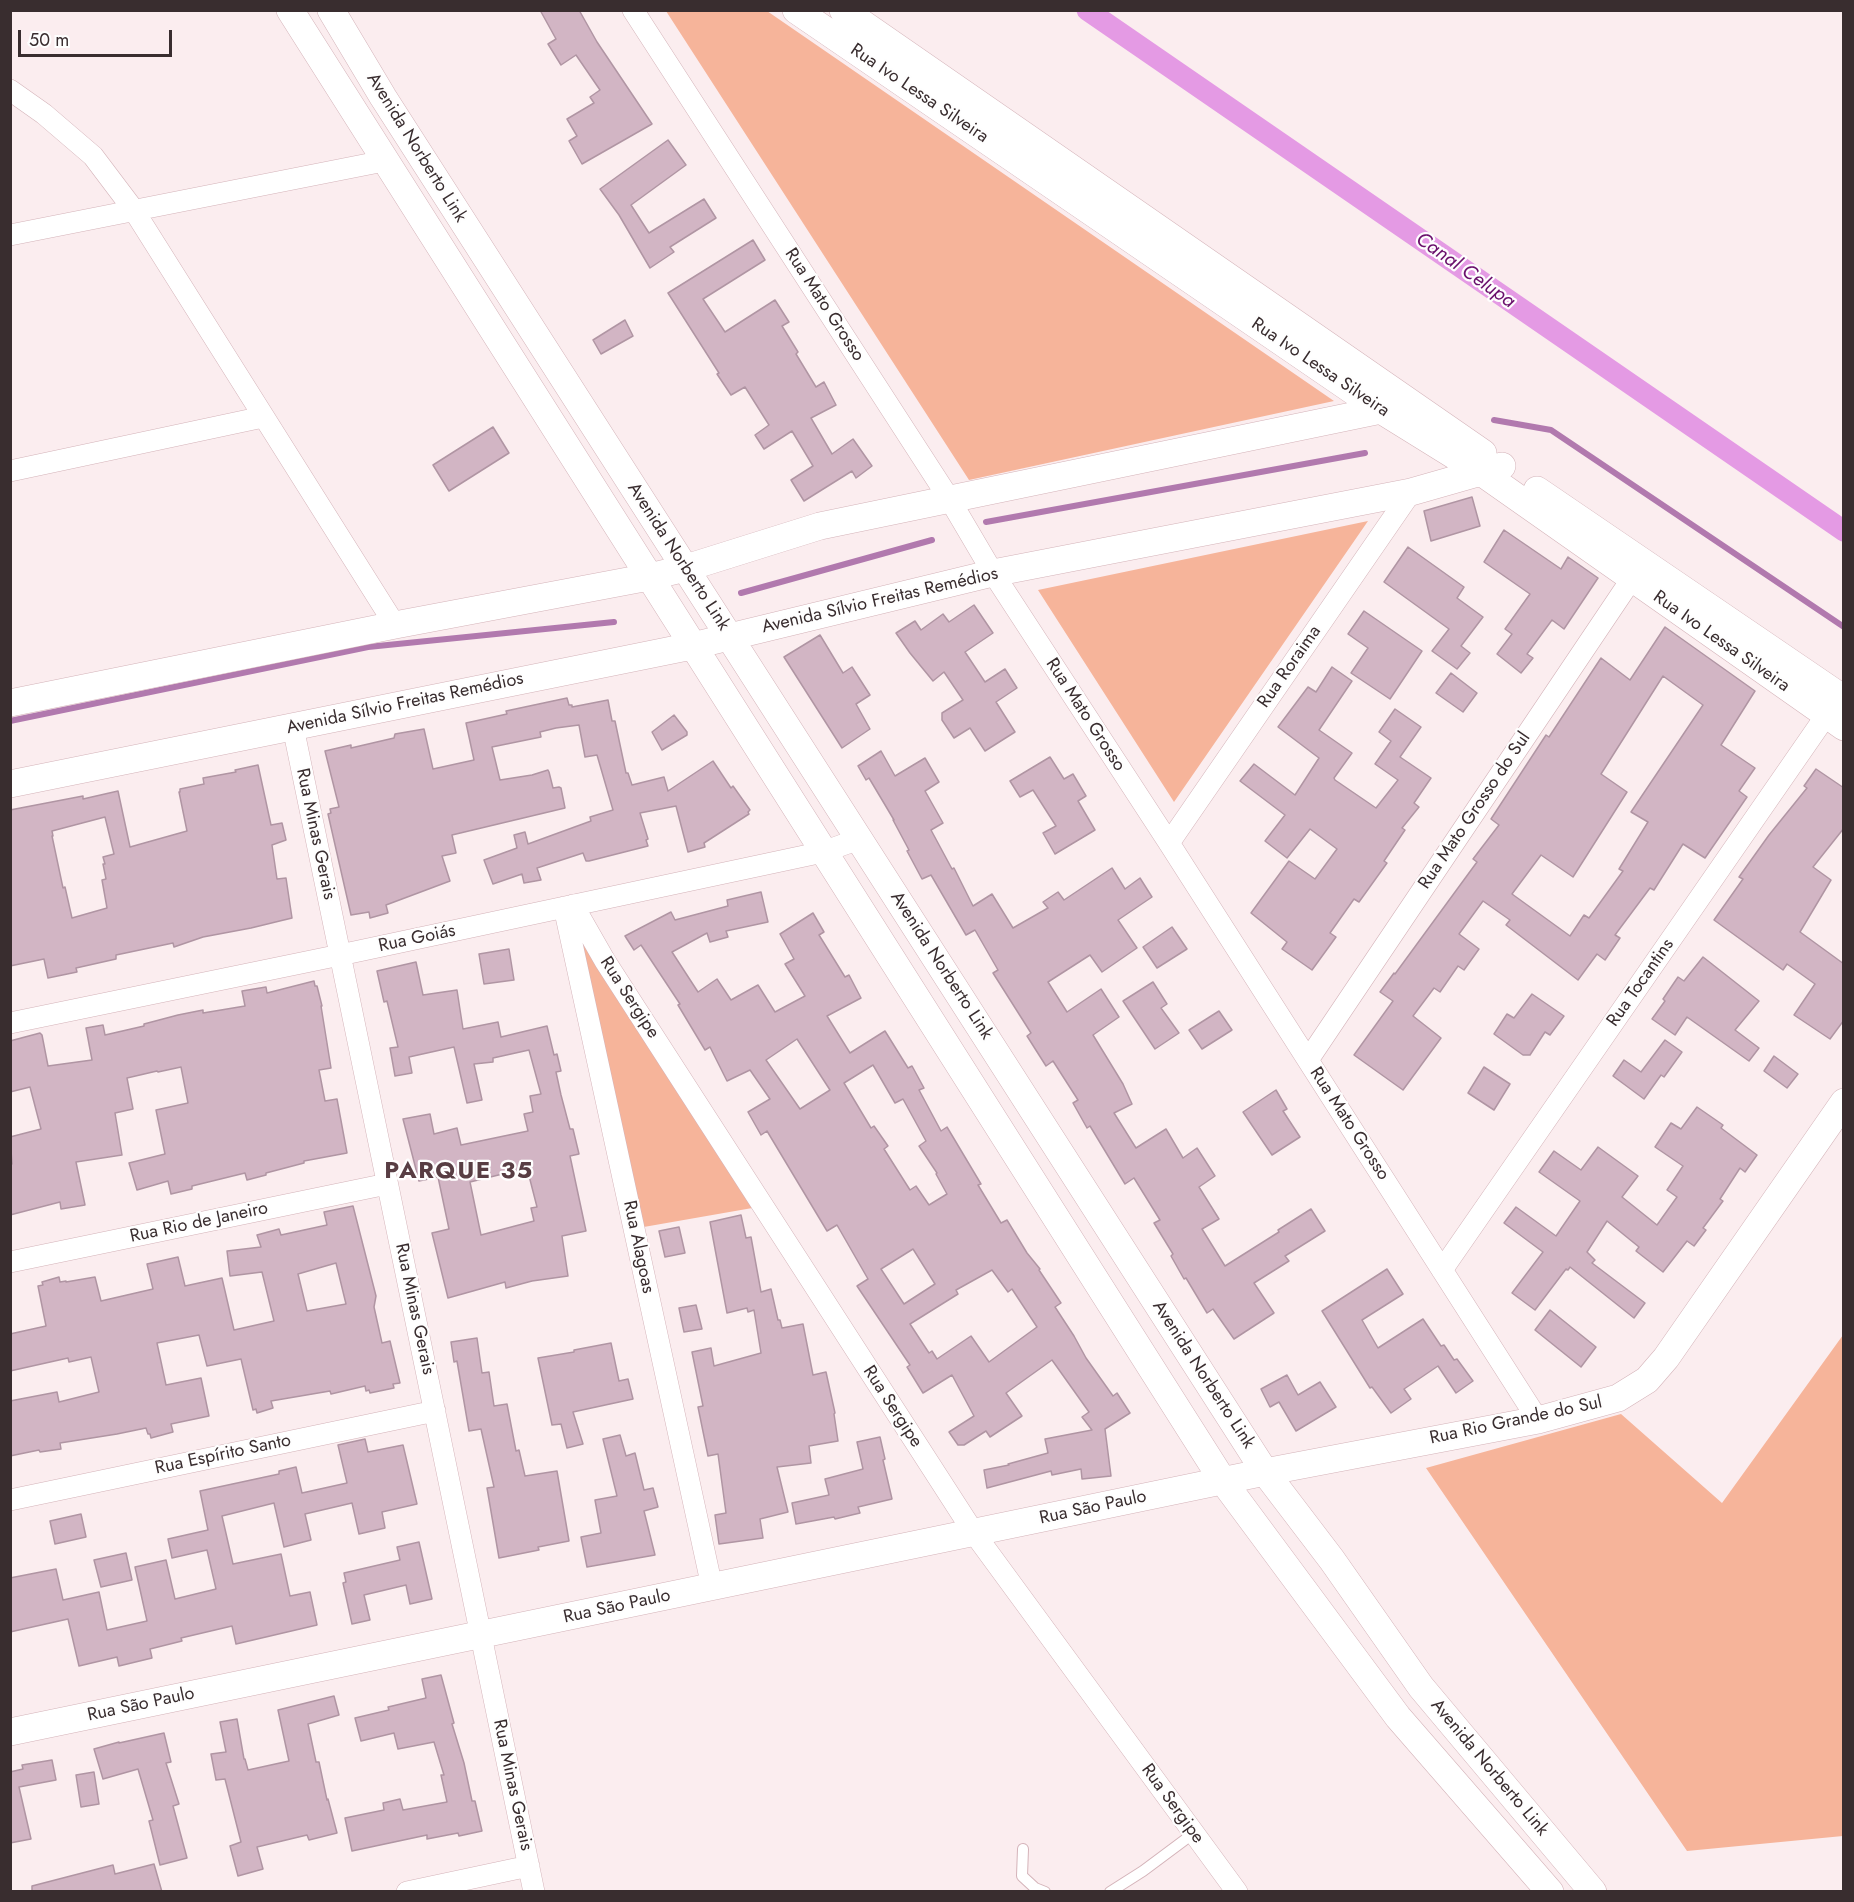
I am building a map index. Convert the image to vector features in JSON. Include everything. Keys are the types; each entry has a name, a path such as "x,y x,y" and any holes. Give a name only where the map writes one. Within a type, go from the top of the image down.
{"street":[{"name":"Avenida Norberto Link","path":"290,10 1223,1481 1398,1717 1550,1892"},
{"name":"Avenida Norberto Link","path":"331,10 383,97 1265,1472 1332,1560 1421,1687 1593,1892"},
{"name":"Rua Mato Grosso","path":"633,10 950,500 993,573 1169,843 1538,1420"},
{"name":"Rua Ivo Lessa Silveira","path":"796,10 1381,410 1492,469"},
{"name":"Rua Ivo Lessa Silveira","path":"843,10 1409,402 1492,469 1838,709"},
{"path":"10,90 44,114 93,156 133,209 395,625"},
{"path":"10,235 384,161"},
{"path":"10,703 395,625 649,577 686,568 820,526 1381,410 1409,402"},
{"path":"10,471 263,417"},
{"name":"Avenida Sílvio Freitas Remédios","path":"10,784 692,646 993,573 1411,492 1492,469"},
{"name":"Rua Roraima","path":"1169,843 1411,492"},
{"name":"Rua Mato Grosso do Sul","path":"1308,1060 1637,571"},
{"name":"Rua Tocantins","path":"1442,1270 1838,709"},
{"name":"Rua Minas Gerais","path":"293,727 534,1892"},
{"name":"Rua Goiás","path":"10,1023 823,852 859,839"},
{"name":"Rua Sergipe","path":"568,906 974,1533 1237,1892"},
{"name":"Rua Alagoas","path":"568,906 711,1587"},
{"name":"Rua Rio Grande do Sul","path":"1223,1481 1538,1420 1618,1398 1647,1380 1666,1358 1844,1102"},
{"path":"1014,1153 1049,1134"},
{"name":"Rua Rio de Janeiro","path":"10,1262 387,1184"},
{"name":"Rua Espírito Santo","path":"10,1500 435,1411"},
{"name":"Rua São Paulo","path":"10,1732 1223,1481"},
{"path":"1299,1584 1332,1560"},
{"path":"1530,1869 1555,1846"},
{"path":"407,1892 529,1866"}],"lane":[{"path":"1110,1892 1194,1833"},
{"path":"1023,1848 1022,1876 1035,1888 1045,1892"}],"shaded area":[{"path":"666,11 767,11 1334,401 969,480"},
{"path":"1368,521 1174,802 1038,590"},
{"path":"572,925 758,1207 638,1228"},
{"path":"1843,1335 1843,1836 1687,1851 1426,1468 1621,1414 1722,1503"}],"building":[{"path":"540,10 579,10 597,42 652,124 582,164 569,141 577,136 567,119 594,103 590,97 600,90 576,55 561,65 548,44 556,39"},
{"path":"668,140 686,165 631,205 649,233 704,199 716,218 670,247 674,252 650,268 619,215 600,189"},
{"path":"753,240 765,260 703,299 725,332 775,300 789,322 782,326 798,352 796,354 816,387 824,382 836,405 811,418 832,454 853,439 872,466 856,478 852,471 804,501 791,480 813,466 792,431 764,449 755,435 769,425 745,387 731,395 668,293"},
{"path":"625,320 633,336 601,354 593,340"},
{"path":"493,427 509,453 449,491 433,465"},
{"path":"1472,497 1480,526 1431,541 1424,511"},
{"path":"1504,530 1561,569 1568,557 1598,578 1564,629 1552,620 1527,654 1533,658 1521,673 1497,654 1512,634 1505,629 1530,594 1484,562"},
{"path":"1408,547 1464,587 1457,598 1483,617 1461,646 1470,653 1457,669 1432,651 1449,629 1384,582"},
{"path":"974,605 993,633 965,652 985,682 1005,669 1017,688 996,702 1015,732 985,751 970,728 954,738 942,720 942,713 963,700 944,672 933,681 896,633 915,621 921,630 943,614 949,622"},
{"path":"1364,611 1422,651 1390,699 1351,673 1368,648 1348,634"},
{"path":"1665,627 1755,691 1721,745 1755,768 1739,791 1747,797 1705,858 1683,844 1654,890 1650,888 1615,935 1620,938 1605,960 1597,954 1578,980 1506,925 1510,920 1483,901 1459,934 1479,949 1464,970 1458,966 1440,992 1434,988 1413,1016 1441,1038 1403,1090 1354,1055 1393,1001 1380,992 1477,862 1473,859 1499,825 1491,819 1546,735 1549,737 1601,658 1630,680","holes":["1663,676 1703,705 1631,812 1648,822 1619,869 1623,871 1589,918 1584,915 1570,936 1512,894 1541,855 1573,877 1627,792 1601,774"]},
{"path":"820,635 843,673 852,667 870,695 856,704 870,729 842,748 784,657"},
{"path":"1332,667 1352,681 1319,730 1352,753 1334,778 1335,780 1376,808 1398,780 1375,764 1391,741 1379,732 1395,709 1421,727 1400,757 1431,778 1414,803 1419,807 1402,828 1405,830 1384,861 1387,863 1359,902 1354,899 1330,933 1336,937 1312,970 1282,949 1287,942 1251,913 1289,861 1315,879 1337,849 1310,829 1287,858 1265,841 1285,815 1240,781 1254,764 1295,795 1319,758 1278,727 1308,687 1316,692"},
{"path":"1451,673 1477,693 1463,712 1436,693"},
{"path":"567,698 572,707 608,700 626,773 632,785 664,777 668,791 713,761 731,788 733,786 750,810 749,814 704,843 705,847 688,852 676,806 640,813 648,846 589,861 586,861 583,853 537,868 541,880 524,883 522,874 493,884 484,860 517,848 514,835 525,832 528,844 591,821 590,817 613,810 597,755 585,757 579,725 540,732 541,737 492,747 500,780 548,770 553,788 561,788 565,808 452,835 456,853 442,856 450,881 386,905 388,913 370,918 369,912 351,915 328,814 331,813 330,809 339,807 325,751 351,745 351,748 394,738 395,734 424,729 433,769 474,760 466,723 507,714 506,711"},
{"path":"674,715 687,735 662,750 652,732"},
{"path":"881,751 895,776 925,758 939,782 925,791 943,823 931,830 973,906 992,894 1013,928 1048,908 1043,902 1058,892 1064,900 1112,868 1125,889 1140,878 1152,897 1118,920 1137,948 1102,972 1090,955 1048,982 1067,1012 1101,989 1119,1017 1093,1035 1123,1084 1132,1104 1114,1113 1136,1148 1166,1129 1183,1158 1197,1148 1215,1176 1199,1187 1219,1219 1202,1229 1225,1266 1311,1209 1325,1231 1285,1256 1289,1261 1254,1283 1274,1313 1234,1339 1213,1309 1207,1313 1186,1278 1184,1279 1171,1256 1173,1254 1154,1223 1160,1220 1134,1178 1125,1184 1090,1126 1087,1128 1073,1103 1078,1100 1053,1061 1046,1066 1027,1036 1031,1033 993,973 998,970 975,930 966,935 931,875 922,879 894,820 869,778 866,780 858,766"},
{"path":"1050,757 1064,779 1073,774 1086,796 1078,801 1095,830 1055,854 1043,833 1056,826 1033,790 1020,797 1010,781"},
{"path":"258,765 271,825 282,823 286,840 272,845 277,879 286,878 292,918 203,937 174,947 173,943 116,955 116,959 76,968 77,972 48,978 44,959 10,966 10,810 83,796 83,799 118,791 130,847 187,831 180,789 204,784 203,778 236,772 235,770","holes":["105,817 114,854 103,857 106,879 102,880 107,908 72,918 65,887 63,888 52,831"]},
{"path":"1816,769 1844,788 1844,828 1813,867 1831,880 1800,932 1844,964 1844,1020 1830,1039 1794,1015 1815,984 1787,964 1783,970 1714,920 1743,879 1739,877 1807,788 1804,786"},
{"path":"761,892 768,922 726,931 728,937 710,942 707,933 672,952 698,992 717,979 731,1000 758,985 775,1012 805,996 785,964 794,959 780,934 813,913 824,932 819,935 845,977 849,975 861,998 827,1016 850,1053 885,1031 908,1068 912,1066 924,1088 919,1090 941,1131 947,1127 1001,1223 1007,1220 1061,1303 1055,1307 1086,1358 1113,1396 1117,1393 1130,1413 1105,1429 1111,1476 1082,1479 1081,1469 1052,1475 1051,1471 987,1488 984,1470 1048,1453 1045,1439 1092,1430 1082,1417 1089,1412 1052,1360 1006,1393 1022,1416 990,1437 986,1431 964,1445 958,1445 949,1432 974,1416 952,1375 923,1393 907,1367 910,1365 857,1286 868,1279 837,1225 827,1231 767,1131 761,1135 748,1112 770,1099 750,1070 727,1081 710,1047 705,1050 678,1005 680,1004 641,945 634,950 625,936 671,912 675,920 728,906 727,900","holes":["797,1039 830,1090 800,1109 766,1060","873,1065 895,1103 903,1099 926,1141 919,1146 937,1173 947,1194 929,1205 916,1186 910,1190 884,1149 888,1146 874,1126 871,1128 844,1083","913,1249 935,1284 904,1304 881,1269","992,1270 1008,1292 1012,1289 1037,1327 989,1362 971,1336 937,1359 932,1351 929,1353 910,1324 958,1294 956,1290"]},
{"path":"1172,927 1187,949 1157,968 1143,947"},
{"path":"509,949 514,980 484,984 479,954"},
{"path":"1703,957 1759,1001 1735,1030 1759,1048 1749,1061 1687,1017 1675,1035 1652,1019 1678,977 1684,981"},
{"path":"416,962 423,995 457,990 463,1029 498,1022 501,1037 547,1026 554,1055 557,1054 561,1071 556,1072 561,1095 579,1154 570,1156 586,1231 562,1236 568,1276 532,1281 506,1288 505,1282 448,1298 432,1233 449,1229 438,1177 419,1181 403,1119 430,1114 434,1134 457,1128 461,1145 528,1131 524,1114 533,1112 530,1096 541,1094 529,1050 493,1058 493,1062 474,1064 482,1100 467,1103 454,1047 409,1057 412,1073 395,1076 390,1048 398,1047 377,971","holes":["527,1168 537,1207 531,1208 534,1221 481,1235 470,1182"]},
{"path":"314,981 322,1006 331,1068 319,1070 325,1101 337,1099 347,1153 304,1161 304,1163 247,1180 245,1173 192,1186 192,1189 171,1194 168,1181 137,1190 129,1163 165,1154 156,1110 188,1103 181,1067 157,1071 127,1078 133,1109 115,1113 122,1155 76,1162 85,1205 61,1209 60,1202 10,1215 10,1164 12,1164 10,1137 41,1129 30,1087 10,1092 10,1041 40,1033 48,1066 92,1060 86,1028 103,1025 105,1035 178,1015 245,1006 242,991 266,987 267,993"},
{"path":"1153,982 1167,1004 1161,1008 1179,1033 1155,1049 1123,1001"},
{"path":"1532,994 1564,1016 1550,1035 1545,1032 1530,1055 1523,1055 1494,1034 1507,1014 1514,1018"},
{"path":"1219,1011 1232,1030 1202,1049 1189,1030"},
{"path":"1665,1040 1682,1052 1664,1077 1661,1075 1644,1099 1613,1076 1624,1060 1641,1072"},
{"path":"1774,1056 1798,1074 1787,1088 1764,1071"},
{"path":"1484,1067 1510,1084 1494,1110 1468,1093"},
{"path":"1276,1090 1287,1109 1283,1111 1300,1137 1272,1155 1243,1112"},
{"path":"1697,1107 1723,1125 1721,1128 1757,1155 1745,1172 1740,1168 1720,1199 1723,1201 1703,1228 1706,1230 1694,1246 1687,1241 1663,1272 1636,1251 1639,1247 1607,1221 1587,1252 1595,1260 1592,1263 1645,1303 1634,1318 1570,1267 1566,1269 1535,1310 1512,1293 1543,1252 1504,1223 1516,1207 1556,1236 1580,1201 1539,1172 1554,1151 1581,1170 1598,1147 1638,1176 1622,1197 1657,1225 1677,1197 1667,1190 1683,1166 1655,1147 1671,1123 1681,1129"},
{"path":"353,1206 376,1296 374,1307 382,1343 390,1341 400,1383 393,1384 394,1388 370,1393 369,1390 366,1391 365,1386 331,1394 330,1391 271,1401 273,1408 257,1413 256,1409 253,1410 241,1359 207,1366 199,1335 157,1343 166,1385 201,1378 209,1416 171,1424 173,1432 151,1438 146,1428 60,1443 61,1449 40,1452 39,1450 10,1456 10,1401 57,1392 59,1402 99,1392 91,1357 69,1362 68,1358 10,1371 10,1334 46,1326 38,1286 43,1285 42,1282 59,1277 60,1282 66,1282 95,1277 101,1301 153,1289 147,1264 178,1257 185,1286 222,1278 234,1330 274,1321 262,1272 230,1276 227,1251 261,1247 257,1235 279,1229 281,1235 327,1225 324,1212","holes":["336,1263 346,1304 307,1311 298,1274"]},
{"path":"741,1215 746,1238 751,1237 761,1292 771,1289 782,1328 803,1324 813,1375 826,1372 835,1413 838,1441 809,1446 811,1463 777,1467 788,1512 760,1519 763,1538 719,1544 715,1515 726,1513 718,1454 708,1456 698,1407 703,1406 692,1352 711,1348 714,1366 761,1353 754,1310 748,1312 747,1308 727,1313 710,1222"},
{"path":"679,1227 685,1253 665,1257 659,1231"},
{"path":"1387,1269 1403,1294 1362,1320 1378,1348 1423,1319 1441,1346 1444,1345 1454,1360 1457,1359 1473,1381 1456,1393 1438,1366 1404,1389 1411,1399 1391,1413 1372,1387 1370,1388 1322,1311"},
{"path":"696,1305 702,1329 684,1332 679,1308"},
{"path":"1550,1310 1596,1347 1581,1367 1535,1330"},
{"path":"477,1338 482,1373 489,1372 494,1406 507,1404 516,1451 519,1450 525,1476 557,1471 569,1541 499,1558 487,1488 494,1487 481,1429 469,1431 457,1361 454,1362 451,1342"},
{"path":"611,1343 619,1381 628,1379 633,1399 573,1412 583,1444 567,1448 561,1424 552,1425 538,1358"},
{"path":"1287,1375 1298,1395 1320,1382 1336,1407 1296,1431 1279,1402 1270,1407 1261,1389"},
{"path":"620,1435 626,1456 635,1453 644,1490 653,1488 658,1507 644,1511 655,1555 587,1567 581,1537 601,1533 595,1500 617,1496 603,1439"},
{"path":"880,1437 892,1499 858,1507 860,1513 796,1524 792,1503 829,1495 825,1479 863,1469 857,1442"},
{"path":"365,1439 368,1452 403,1445 417,1504 382,1512 385,1528 359,1534 352,1503 305,1514 311,1540 284,1547 274,1503 222,1516 233,1564 281,1554 290,1596 310,1592 317,1625 236,1644 232,1626 181,1638 182,1641 150,1649 152,1658 119,1666 117,1657 79,1666 68,1619 10,1632 10,1578 56,1569 63,1600 99,1592 107,1630 147,1621 135,1567 166,1560 175,1599 216,1589 207,1550 172,1558 168,1539 208,1530 200,1491 279,1474 279,1471 296,1467 302,1493 347,1483 338,1445"},
{"path":"81,1514 86,1537 55,1544 50,1521"},
{"path":"419,1542 432,1599 410,1604 406,1585 364,1595 370,1620 352,1624 343,1583 346,1582 344,1573 400,1560 397,1547"},
{"path":"126,1553 132,1580 101,1587 94,1560"},
{"path":"441,1675 472,1801 475,1801 482,1831 427,1839 427,1835 352,1851 345,1818 384,1810 383,1803 400,1799 403,1810 447,1802 441,1775 444,1775 434,1742 398,1749 394,1733 361,1741 355,1718 426,1698 422,1679"},
{"path":"334,1696 339,1715 308,1724 316,1762 319,1762 337,1833 309,1840 307,1835 257,1847 263,1869 238,1876 230,1846 241,1842 225,1779 216,1780 211,1754 226,1752 220,1722 237,1719 248,1770 289,1761 278,1710"},
{"path":"164,1733 171,1762 166,1763 179,1804 173,1806 187,1858 160,1865 149,1821 153,1820 138,1769 103,1779 94,1749"},
{"path":"52,1760 56,1780 19,1787 31,1839 10,1843 10,1772 23,1769 22,1765"},
{"path":"94,1772 99,1804 81,1807 76,1775"},
{"path":"154,1864 162,1892 32,1892 32,1886 113,1865 115,1874"}],"waterway":[{"name":"Canal Celupa","path":"1087,10 1844,531"},
{"path":"1494,420 1551,430 1844,627"},
{"path":"986,522 1365,453"},
{"path":"741,593 932,540"},
{"path":"10,721 368,647 614,622"}],"district":[{"name":"PARQUE 35","path":"459,1172"}]}
